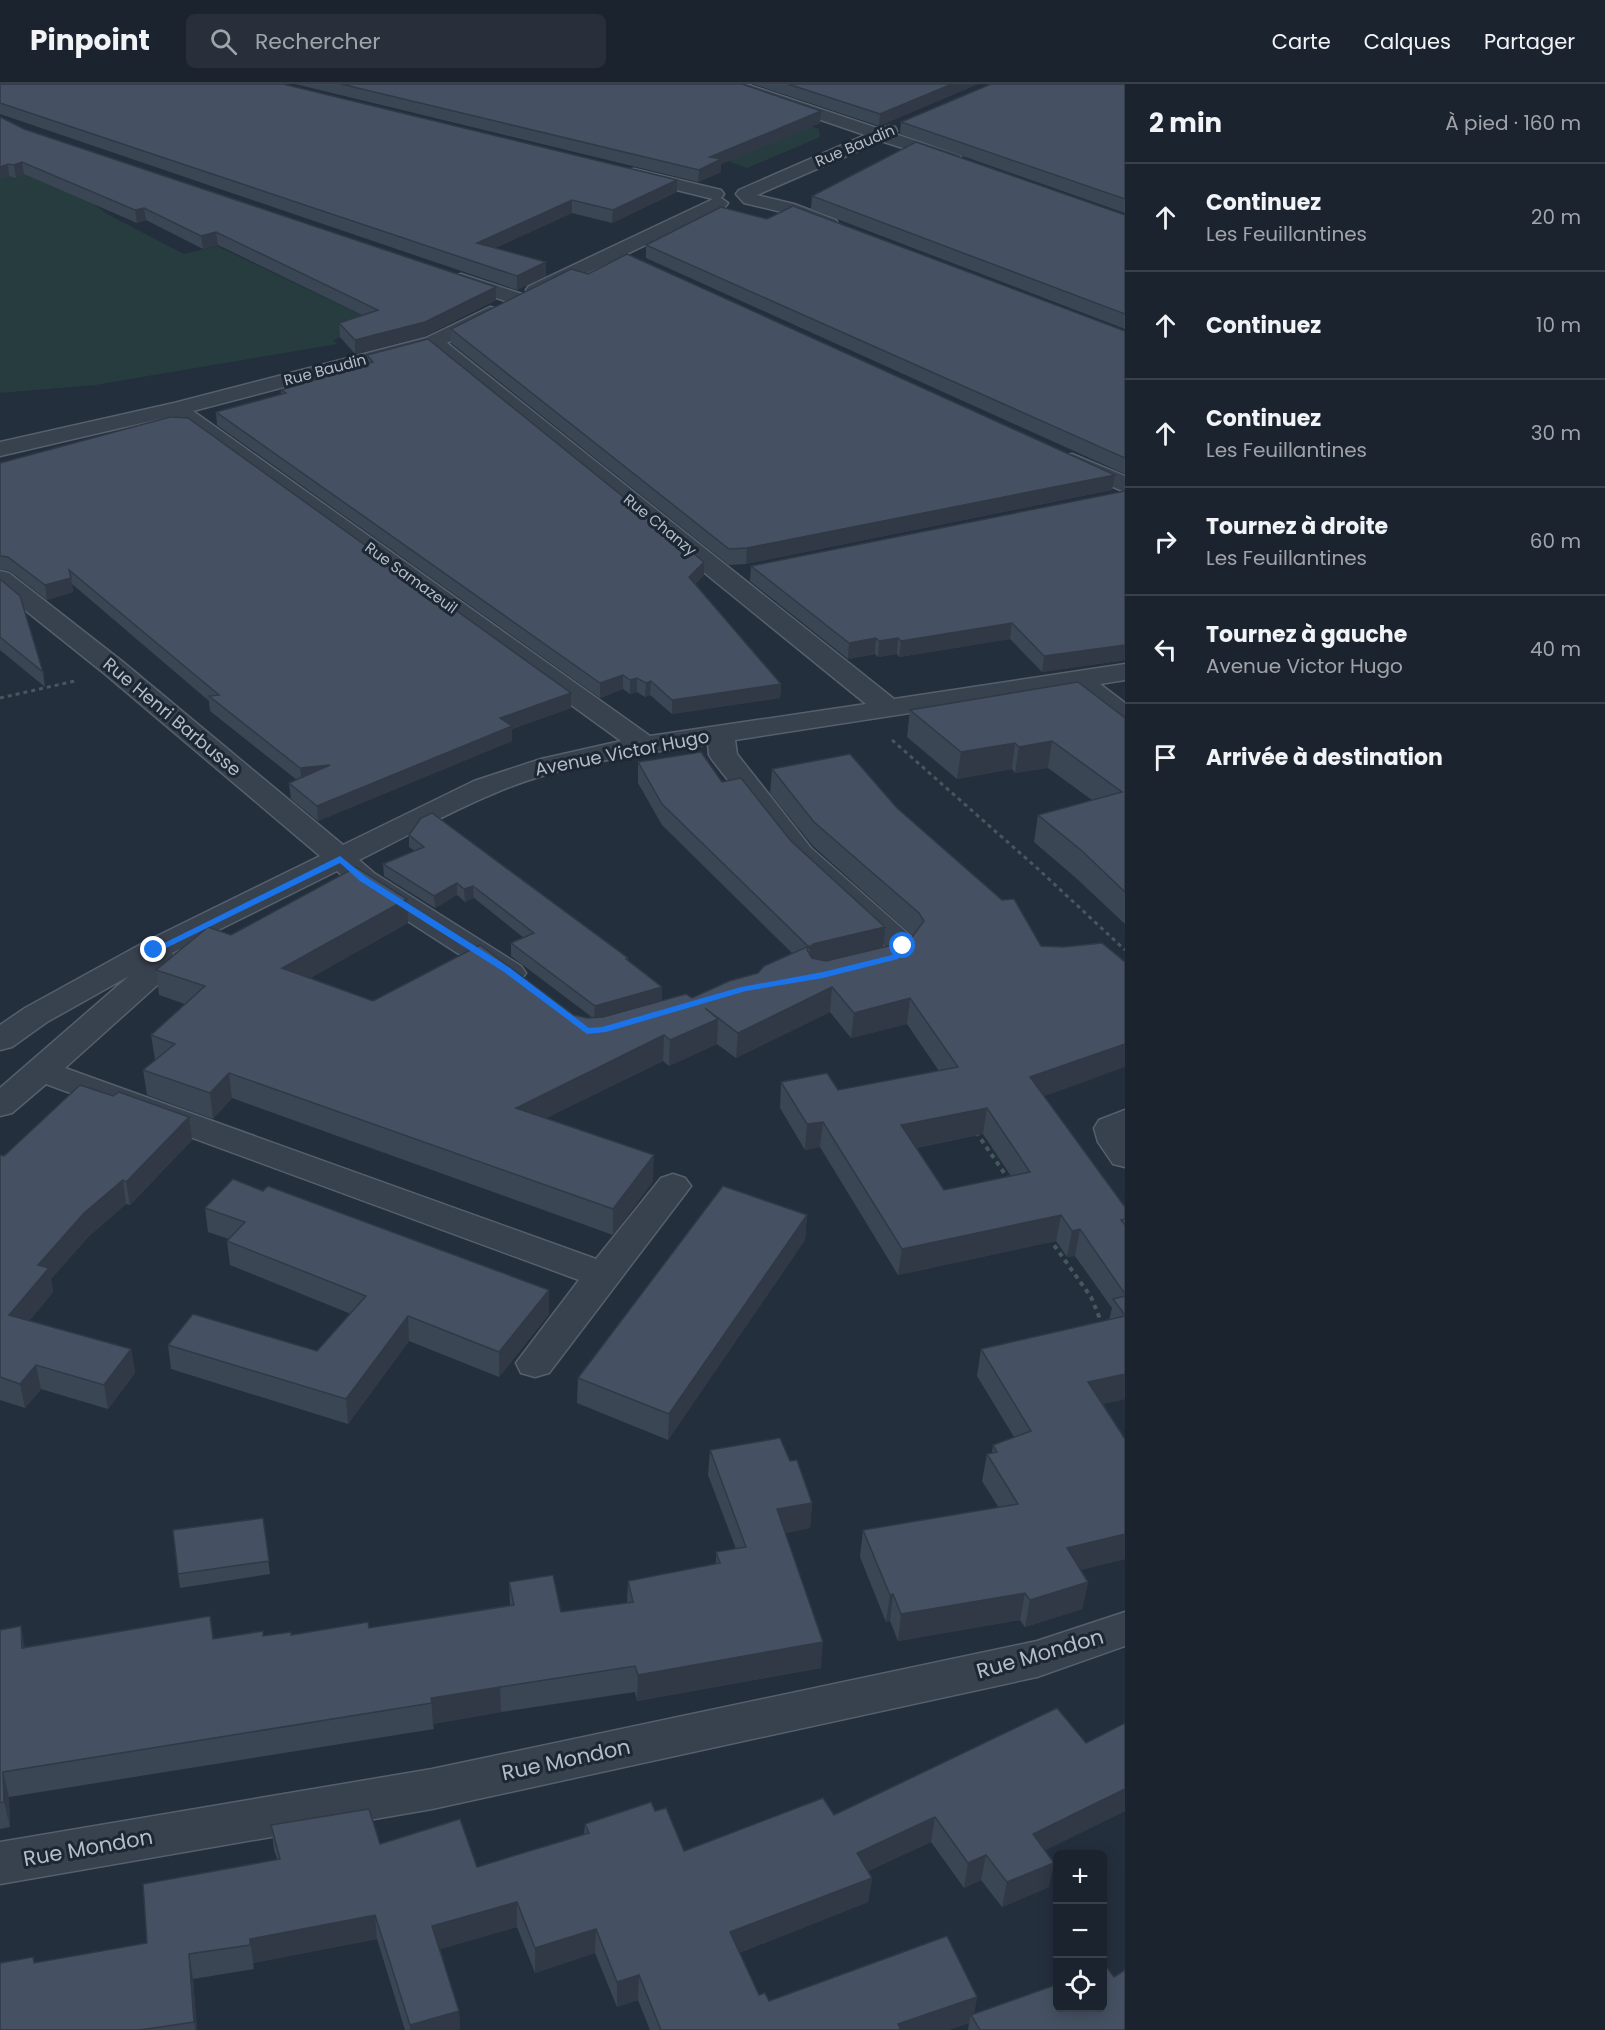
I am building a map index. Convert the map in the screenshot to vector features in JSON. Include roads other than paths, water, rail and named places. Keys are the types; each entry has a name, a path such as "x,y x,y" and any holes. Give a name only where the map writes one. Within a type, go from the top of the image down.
{"street":[{"path":"730,84 969,165"},
{"name":"Rue Baudin","path":"748,196 877,134 902,126"},
{"path":"891,158 915,146"},
{"path":"612,169 739,204 748,196 788,208 842,229"},
{"name":"Rue Baudin","path":"0,449 176,409 433,342 717,198"},
{"path":"788,208 810,198"},
{"path":"613,252 642,265"},
{"path":"449,276 518,299"},
{"name":"Rue Chanzy","path":"433,342 888,708"},
{"name":"Rue Samazeuil","path":"176,409 646,746"},
{"name":"Rue Baudin","path":"0,443 47,438"},
{"path":"1050,451 1125,485"},
{"path":"723,575 758,571"},
{"name":"Rue Henri Barbusse","path":"0,578 114,668 363,879 507,970 534,990"},
{"name":"Avenue Victor Hugo","path":"2,1035 154,950 484,787 512,776 575,758 1125,672"},
{"path":"1077,680 1125,716"},
{"path":"721,734 723,755 801,854 903,946 895,957 844,970"},
{"path":"0,1105 42,1071 162,964 154,950"},
{"path":"42,1071 603,1275"},
{"path":"1125,1121 1112,1128 1114,1142 1125,1156"},
{"path":"535,1363 673,1186"},
{"name":"Rue Mondon","path":"0,1863 444,1786 1038,1659 1125,1629"}]}
